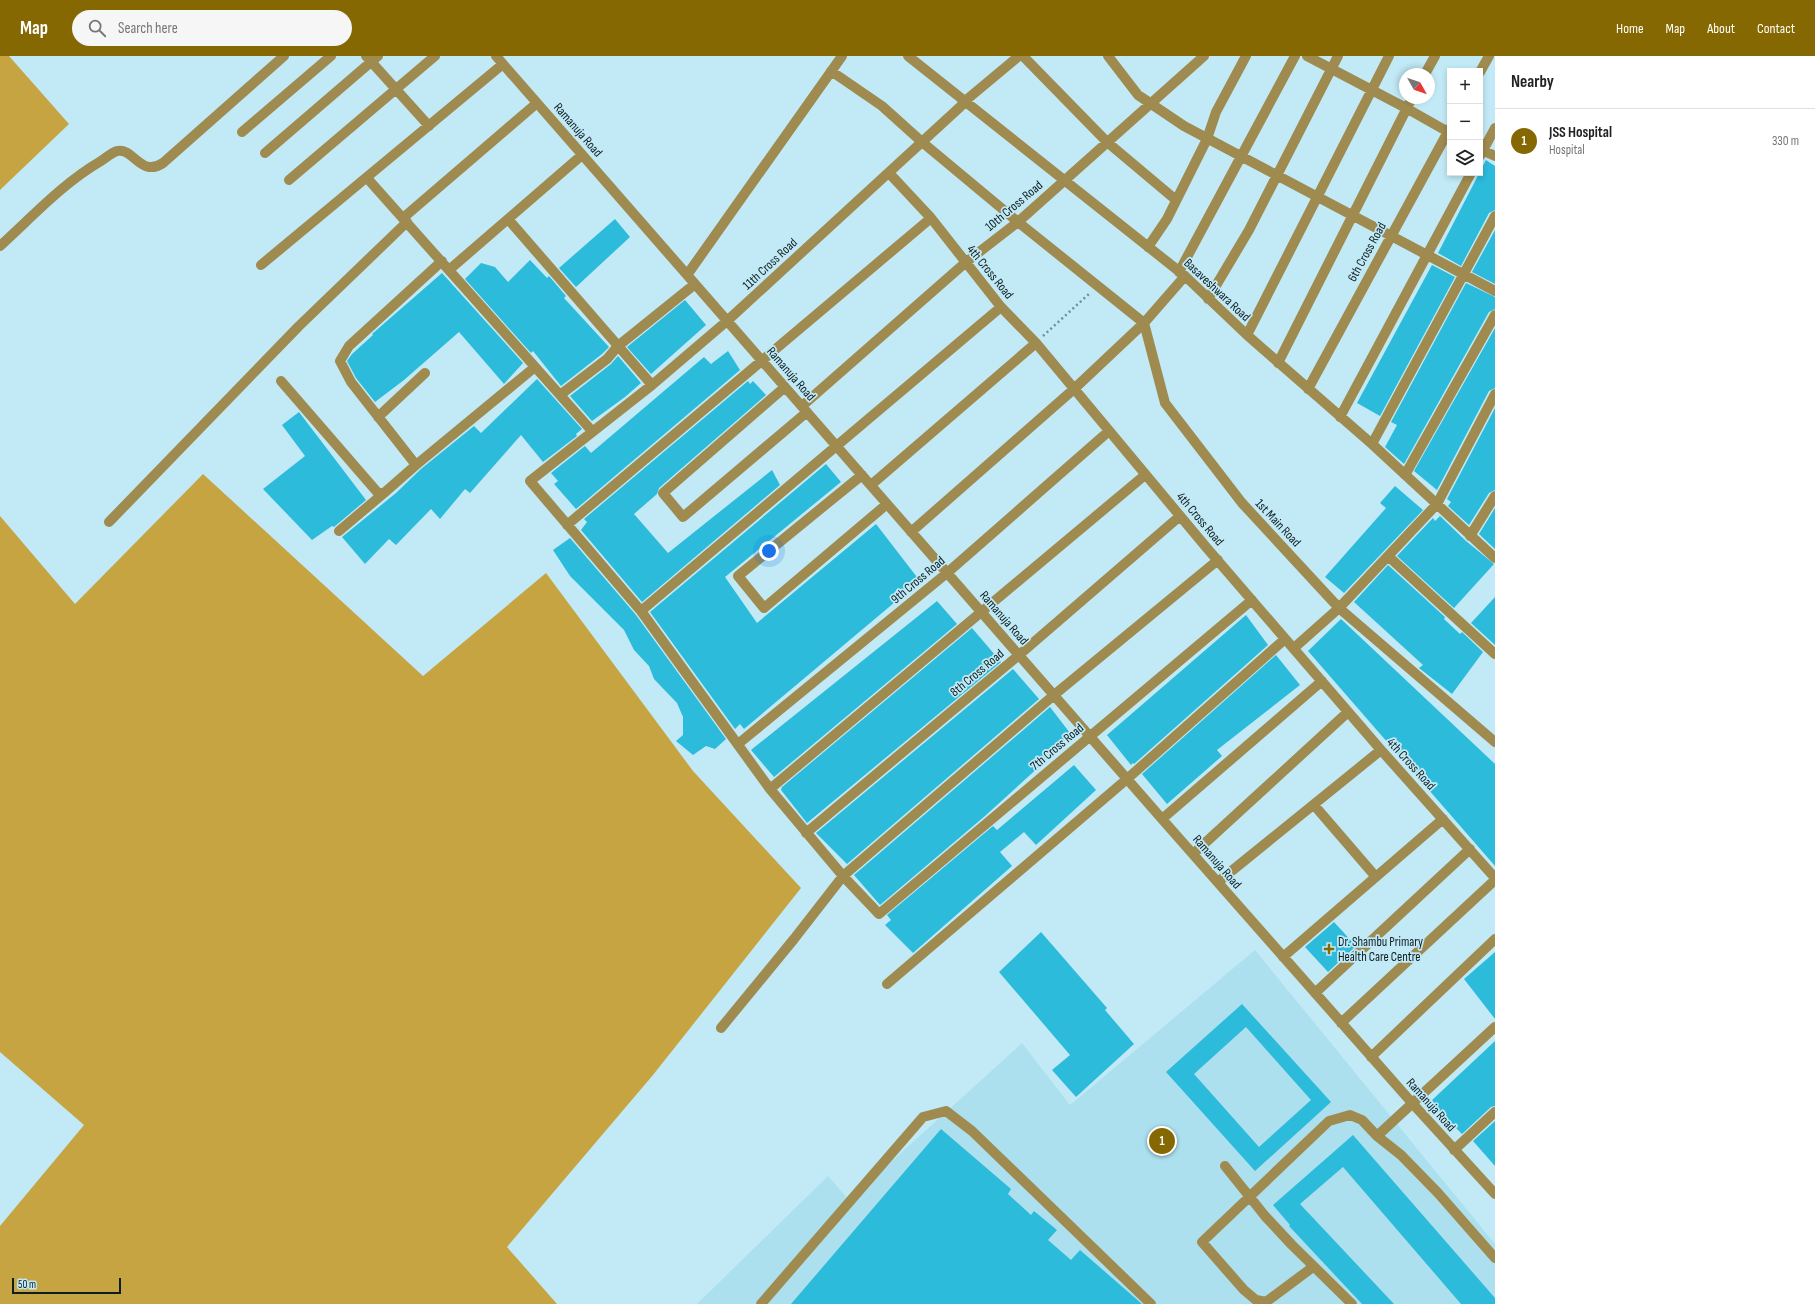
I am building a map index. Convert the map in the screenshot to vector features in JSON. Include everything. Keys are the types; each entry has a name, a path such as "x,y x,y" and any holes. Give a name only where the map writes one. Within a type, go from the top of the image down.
{"street":[{"path":"0,246 87,169 111,154 120,151 125,152 144,166 158,167 284,56"},
{"path":"242,132 331,56"},
{"path":"289,180 434,56"},
{"path":"687,275 842,56"},
{"name":"Basaveshwara Road","path":"908,56 1182,274 1246,335 1372,444 1495,558"},
{"name":"11th Cross Road","path":"568,525 530,481 652,385 727,321 965,101 1019,56"},
{"path":"1023,56 1107,142 1176,200"},
{"path":"1108,56 1138,95 1184,126 1495,291"},
{"name":"10th Cross Road","path":"785,387 663,493 683,517 965,263 1018,222 1204,56"},
{"path":"1148,247 1167,219 1207,139 1216,112 1246,56"},
{"path":"911,532 1074,389 1144,323 1182,274 1241,157 1295,56"},
{"path":"1307,56 1447,130"},
{"path":"1208,298 1249,230 1338,56"},
{"path":"1246,335 1389,56"},
{"path":"1428,68 1435,56"},
{"path":"1482,68 1489,56"},
{"path":"265,153 372,58 429,126"},
{"path":"261,265 429,126 500,60"},
{"name":"Ramanuja Road","path":"500,60 1283,957 1454,1150 1494,1192"},
{"path":"832,71 882,106 922,142 1018,222 1144,323"},
{"path":"109,522 299,326 405,220 537,103"},
{"path":"1278,363 1408,104"},
{"path":"1483,149 1495,128"},
{"name":"6th Cross Road","path":"1308,389 1447,135"},
{"path":"1483,153 1495,156"},
{"path":"449,270 582,155"},
{"name":"4th Cross Road","path":"889,172 931,218 1001,307 1036,343 1285,639 1495,879"},
{"path":"1340,417 1469,176"},
{"path":"368,178 592,432"},
{"path":"1372,444 1495,216"},
{"path":"843,876 770,789 641,611 568,525 761,360 931,218"},
{"path":"508,219 652,385"},
{"path":"416,465 351,382 340,361 349,346 442,261"},
{"path":"560,395 607,358 618,346 695,284"},
{"path":"641,611 1001,307"},
{"path":"1405,475 1495,315"},
{"name":"1st Main Road","path":"1144,323 1166,402 1242,503 1339,608 1493,742"},
{"path":"870,485 1036,343"},
{"path":"338,531 535,368"},
{"path":"378,417 425,373"},
{"path":"281,381 378,493 384,493"},
{"path":"1294,648 1339,608 1436,504 1495,394"},
{"name":"9th Cross Road","path":"738,744 947,573 1109,431"},
{"path":"862,475 738,576 764,608 887,504"},
{"path":"770,789 1146,475"},
{"path":"1470,536 1495,496"},
{"name":"8th Cross Road","path":"806,833 1019,655 1180,516"},
{"path":"1388,556 1495,654"},
{"path":"721,1028 794,939 843,876 1054,695 1218,560"},
{"name":"7th Cross Road","path":"843,876 879,914 1252,600"},
{"path":"887,984 1285,639"},
{"path":"1162,819 1322,681"},
{"path":"1193,854 1348,712"},
{"path":"1218,882 1381,750"},
{"path":"1314,805 1376,877"},
{"path":"1283,957 1443,819"},
{"path":"1315,993 1470,849"},
{"path":"1341,1023 1495,879"},
{"path":"1371,1057 1495,939"},
{"path":"1377,1136 1495,1027"},
{"path":"761,1304 923,1118 946,1111 972,1131 1151,1304"},
{"path":"1454,1150 1495,1112"},
{"path":"1313,1267 1266,1302 1256,1300 1244,1290 1202,1242 1329,1121 1350,1115 1362,1120 1377,1136 1401,1155 1433,1188 1495,1258"},
{"path":"1225,1166 1265,1216 1313,1267 1352,1304"}],"path":[{"path":"1036,343 1098,287"}],"shaded area":[{"path":"0,56 9,56 69,124 0,190"},
{"path":"203,474 423,676 546,573 693,771 801,888 653,1075 507,1247 557,1304 0,1304 0,1226 84,1125 0,1052 0,516 75,604"},
{"path":"1255,950 1495,1244 1495,1304 697,1304 828,1176 849,1200 1022,1043 1070,1105"}],"building":[{"path":"1486,160 1495,166 1495,210 1489,213 1461,266 1438,253 1478,176 1483,176 1483,166"},
{"path":"615,219 630,237 576,287 559,268"},
{"path":"1495,230 1495,284 1472,272"},
{"path":"530,260 547,278 549,276 566,296 564,298 609,347 561,386 533,351 531,353 465,279 481,263 495,267 508,282"},
{"path":"1432,265 1455,277 1380,416 1357,403"},
{"path":"442,273 523,363 504,384 459,332 404,380 375,402 356,378 347,361 352,354 373,335 372,334"},
{"path":"1466,283 1495,297 1495,309 1489,312 1404,464 1385,447 1397,425 1391,422"},
{"path":"685,300 706,325 651,374 627,347"},
{"path":"1495,328 1495,388 1489,391 1437,490 1414,471"},
{"path":"728,351 740,370 576,509 554,484 558,481 551,473 585,446 591,453 704,357 711,364"},
{"path":"618,356 641,383 625,397 592,421 570,396 611,364"},
{"path":"537,379 582,429 576,434 577,436 543,462 521,435 470,493 465,489 440,519 431,509 396,545 389,539 365,564 342,537 396,493 421,469 474,426 481,433"},
{"path":"748,381 750,384 753,381 766,395 659,488 657,494 634,514 668,553 772,470 780,485 642,602 581,530 587,522 584,519"},
{"path":"1495,408 1495,490 1489,493 1469,525 1448,506 1451,502 1447,499"},
{"path":"299,412 366,500 334,527 332,526 312,540 263,489 305,456 282,425"},
{"path":"826,464 841,482 725,577 757,623 876,524 920,581 744,729 740,724 735,729 650,612"},
{"path":"1395,486 1423,510 1344,593 1325,577 1386,508 1380,503"},
{"path":"1495,508 1495,549 1479,534"},
{"path":"1440,516 1466,541 1494,564 1454,608 1397,556 1433,518 1435,521"},
{"path":"570,538 636,615 726,739 715,749 706,746 693,755 676,741 683,735 683,717 677,703 654,679 649,666 634,650 624,630 570,576 553,550"},
{"path":"1388,565 1445,617 1444,619 1460,634 1462,632 1483,652 1452,694 1419,668 1423,665 1354,602"},
{"path":"1495,597 1495,645 1471,623"},
{"path":"937,601 957,624 774,777 751,750"},
{"path":"1246,615 1268,645 1134,764 1133,763 1131,765 1107,735"},
{"path":"1341,619 1495,764 1495,866 1308,651"},
{"path":"972,628 1001,662 807,823 781,790 782,787"},
{"path":"1276,655 1300,685 1217,750 1222,756 1167,804 1142,774"},
{"path":"1013,669 1039,699 847,864 816,833"},
{"path":"1050,707 1070,733 1052,755 985,816 880,905 854,875"},
{"path":"1074,765 1096,790 1036,845 1024,832 1000,852 1012,866 913,953 885,925 891,920 887,915 993,826 997,830"},
{"path":"1334,922 1356,946 1328,972 1305,947"},
{"path":"1041,932 1107,1008 1105,1010 1134,1044 1076,1097 1052,1070 1070,1055 999,972"},
{"path":"1495,952 1495,1019 1464,979"},
{"path":"1242,1004 1331,1102 1255,1171 1166,1072","holes":["1246,1027 1311,1100 1259,1147 1194,1074"]},
{"path":"1495,1041 1495,1106 1491,1107 1462,1134 1430,1102"},
{"path":"1495,1121 1495,1166 1473,1141"},
{"path":"941,1129 1011,1189 1008,1194 1031,1215 1034,1211 1057,1230 1048,1240 1071,1260 1080,1250 1142,1304 791,1304"},
{"path":"1353,1135 1495,1298 1495,1304 1461,1304 1343,1167 1300,1204 1394,1304 1362,1304 1289,1226 1290,1225 1273,1205"}],"place":[{"name":"Dr. Shambu Primary Health Care Centre","path":"1329,949"},
{"name":"JSS Hospital","path":"1162,1141"}]}
